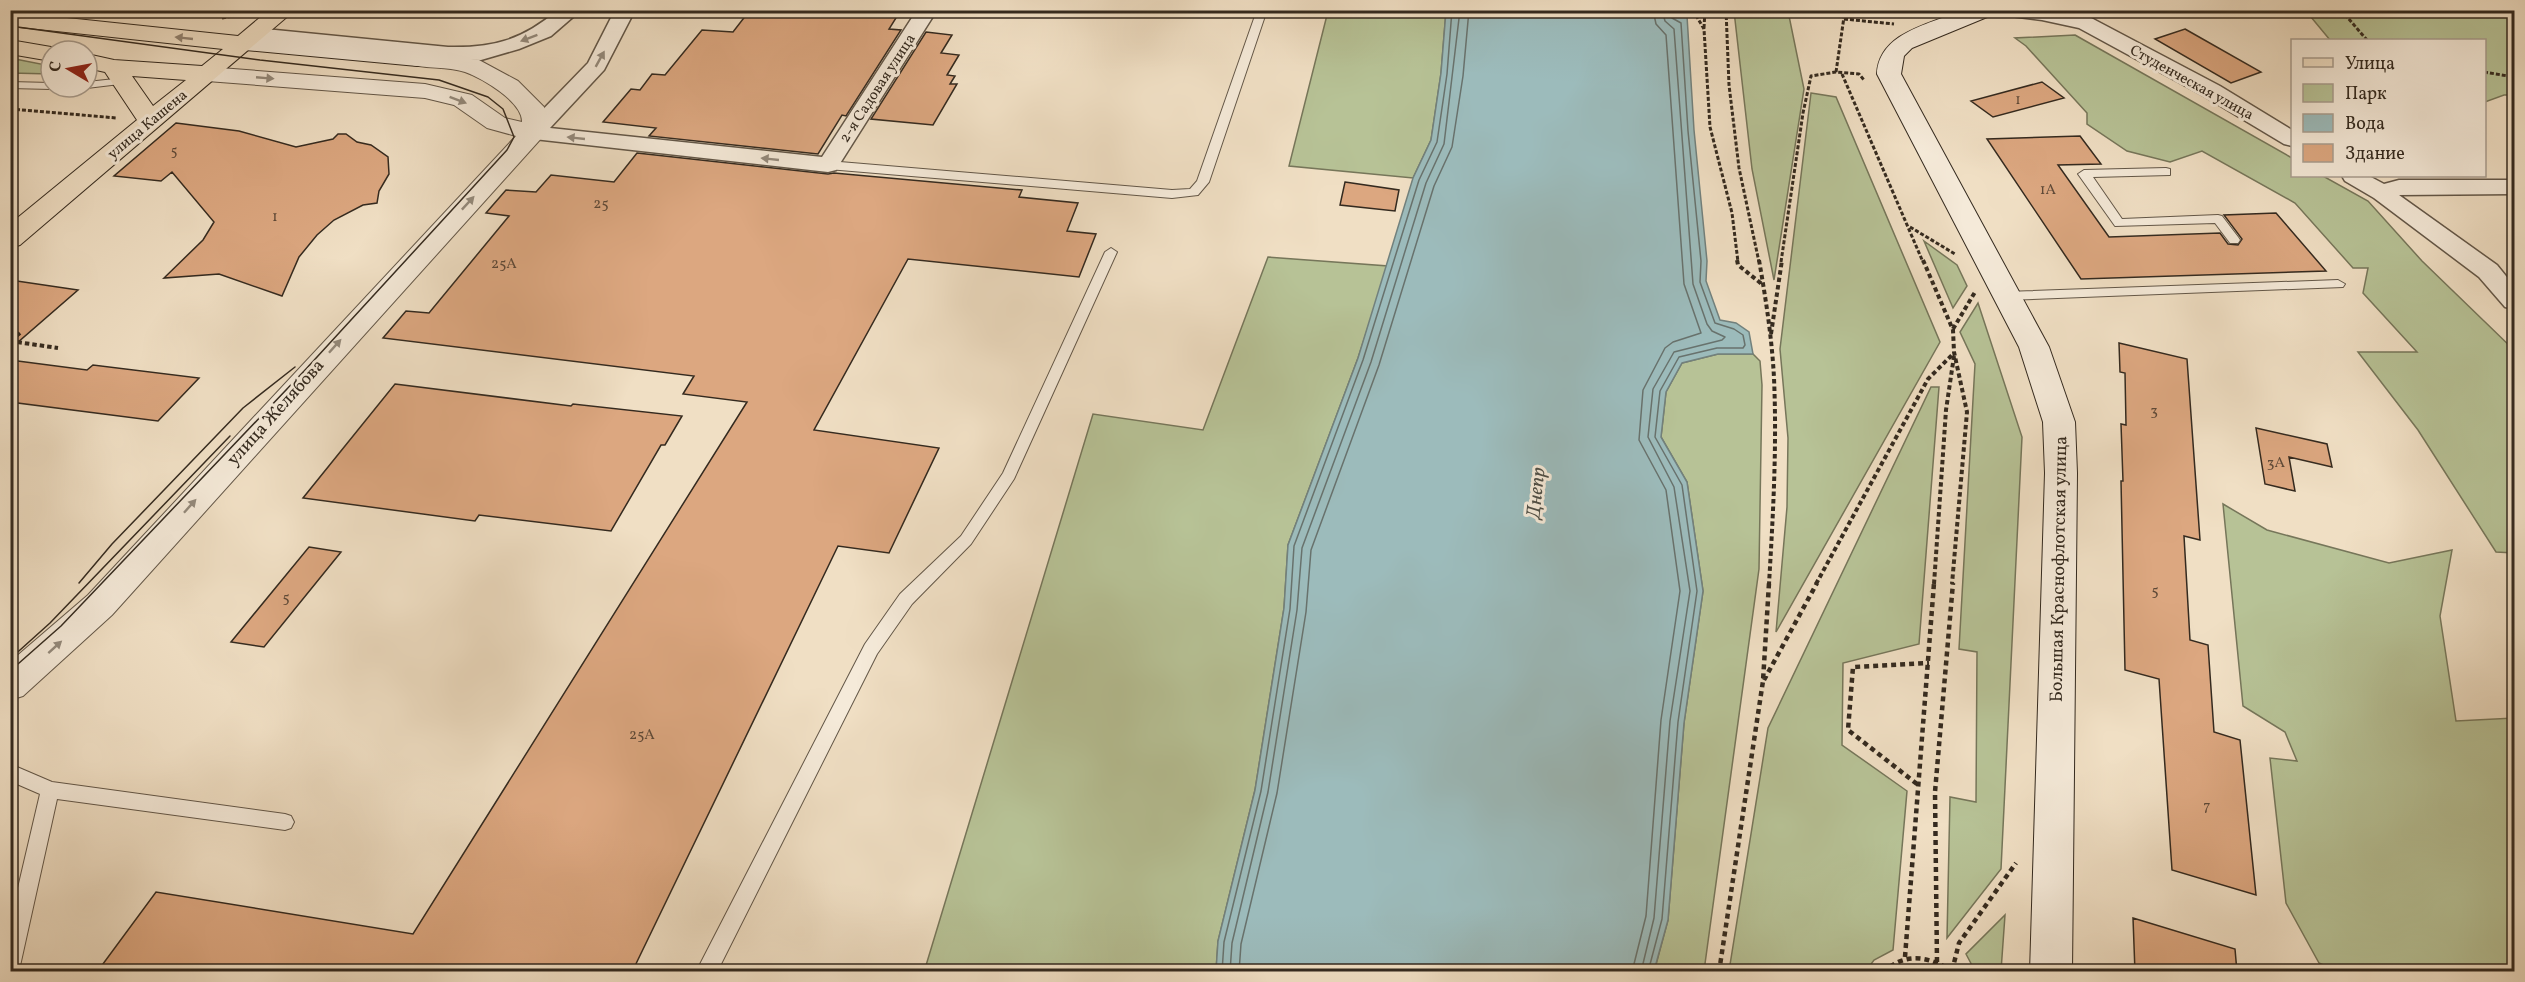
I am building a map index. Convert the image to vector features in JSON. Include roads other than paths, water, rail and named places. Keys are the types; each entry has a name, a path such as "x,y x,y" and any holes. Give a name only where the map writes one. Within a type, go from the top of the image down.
{"main road":[{"name":"улица Кашена","path":"10,239 284,10"},
{"name":"Большая Краснофлотская улица","path":"1991,11 1904,43 1894,52 1888,62 1889,74 1992,292 2044,373 2059,422 2061,473 2051,972"},
{"path":"10,19 249,39 417,59 475,60 521,96 531,107 535,118 533,133 496,123 463,100 424,91 207,74 119,74 99,66"},
{"path":"10,47 39,52"},
{"path":"119,74 151,121"},
{"name":"улица Желябова","path":"10,685 100,605 364,314 533,133"}],"street":[{"path":"249,39 448,53 475,60 544,33 571,10"},
{"path":"533,133 597,66 625,10"},
{"name":"2-я Садовая улица","path":"828,165 927,10"},
{"name":"Студенческая улица","path":"2060,10 2212,91 2291,138"},
{"name":"Студенческая улица","path":"1991,11 2042,14 2090,27"},
{"path":"533,133 828,165"},
{"path":"2355,177 2382,193 2436,236 2488,271 2514,301"},
{"path":"2382,193 2399,187 2514,187"},
{"path":"2488,271 2514,274"}],"lane":[{"path":"828,165 1172,194 1194,192 1203,182 1262,10"},
{"path":"99,81 119,74"},
{"path":"10,85 39,86"},
{"path":"2166,172 2084,174 2119,223 2218,219 2234,240"},
{"path":"706,972 871,649 906,599 966,540 1009,475 1111,252"},
{"path":"2261,273 2272,287"},
{"path":"1992,292 2338,284"},
{"path":"10,772 50,790 285,822"},
{"path":"10,966 50,790"}],"water":[{"name":"Днепр","path":"1675,10 1676,14 1687,16 1694,130 1707,261 1706,281 1720,320 1736,323 1749,332 1753,354 1718,354 1682,363 1666,392 1661,437 1687,482 1703,591 1684,723 1668,920 1654,971 1216,971 1218,941 1255,790 1284,608 1288,545 1358,358 1413,178 1431,140 1441,73 1446,11"}],"tram line":[{"path":"10,26 260,60 439,80 488,97 503,109 514,137 507,150 306,369 61,626 10,671"},
{"path":"79,583 112,544 243,408 295,367"},
{"path":"10,659 50,623 230,436"}]}
